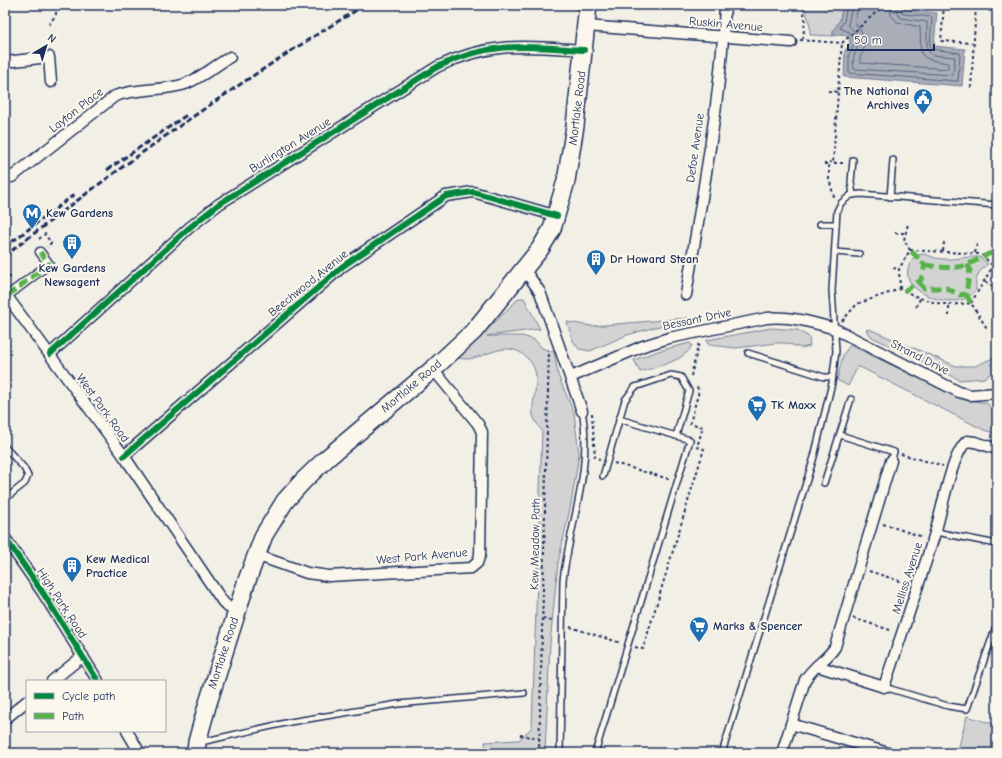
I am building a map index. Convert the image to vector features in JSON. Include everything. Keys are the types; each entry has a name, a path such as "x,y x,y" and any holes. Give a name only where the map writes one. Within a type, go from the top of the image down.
{"highway":[{"name":"Mortlake Road","path":"197,748 222,655 256,556 264,535 285,500 303,481 433,369 474,331 524,269 552,229 566,181 587,26 588,5"}],"street":[{"name":"Defoe Avenue","path":"686,295 724,37 725,5"},
{"name":"Ruskin Avenue","path":"587,26 791,42"},
{"name":"Burlington Avenue","path":"50,354 189,228 219,204 399,89 437,67 475,51 503,47 584,50"},
{"path":"5,62 49,57 51,82"},
{"name":"Layton Place","path":"10,178 115,96 127,92 160,90 184,85 230,57"},
{"name":"Beechwood Avenue","path":"124,456 343,266 446,196 473,192 557,216"},
{"path":"6,296 49,264 40,252"},
{"path":"524,269 540,292 571,378 587,410"},
{"name":"West Park Road","path":"6,296 124,456 223,602 228,607 237,610"},
{"name":"Bessant Drive","path":"571,378 642,346 669,338 767,318 795,318 835,329"},
{"name":"Strand Drive","path":"835,329 959,392 970,395 997,393"},
{"name":"West Park Avenue","path":"256,556 307,573 329,576 470,568 477,562 480,555 482,432 478,424 433,369"},
{"name":"Melliss Avenue","path":"884,687 934,536 953,469 962,446 967,441 997,449"},
{"path":"782,753 805,680 810,671 829,657 835,647 893,457"},
{"name":"High Park Road","path":"5,538 44,593 97,680"},
{"path":"53,680 83,656"},
{"path":"817,666 884,687"},
{"path":"5,719 26,702"},
{"path":"791,724 888,753"},
{"path":"128,732 140,753"}],"lane":[{"path":"853,160 851,182 853,195"},
{"path":"890,197 893,160"},
{"path":"722,753 814,457 832,377 836,351 832,290 836,224 841,203 853,195 861,194 997,205"},
{"path":"820,224 836,224"},
{"path":"835,252 860,254"},
{"path":"748,353 824,376 832,377"},
{"path":"603,476 625,400 635,388 671,375 681,377 689,391 676,436"},
{"path":"824,483 850,399"},
{"path":"560,753 563,580 566,551 585,470 587,410"},
{"path":"595,753 690,440 620,419"},
{"path":"840,435 893,457"},
{"path":"5,447 24,468 28,476 25,483 5,498"},
{"path":"934,536 997,544"},
{"path":"884,687 948,706 967,709 994,629"},
{"path":"197,748 290,722 398,704 524,694"}],"path":[{"path":"49,25 56,14 56,5"},
{"path":"803,5 805,21 803,39"},
{"path":"824,164 830,164 830,162 833,163 842,43 884,5"},
{"path":"973,44 941,41 943,5 976,6 997,13"},
{"path":"971,88 976,6"},
{"path":"791,42 803,39 842,43"},
{"path":"828,91 838,92"},
{"path":"830,164 829,179 833,188 835,199 833,204 839,207"},
{"path":"908,224 904,240 910,250"},
{"path":"895,233 906,233"},
{"path":"39,239 45,234 51,243 40,252"},
{"path":"943,251 944,242"},
{"path":"975,253 976,244"},
{"path":"910,250 981,254 993,266"},
{"path":"900,289 899,269 910,250"},
{"path":"835,329 857,304 900,289 920,299 949,306 971,303 985,282 993,266 997,264"},
{"path":"893,268 899,269"},
{"path":"5,271 10,277 5,281"},
{"path":"985,282 994,287"},
{"path":"916,307 920,299"},
{"path":"971,303 988,330"},
{"path":"949,306 949,316"},
{"path":"587,410 595,458 677,482"},
{"path":"893,457 953,469"},
{"path":"873,520 934,536"},
{"path":"858,568 918,586"},
{"path":"844,615 902,634"},
{"path":"542,618 563,626 643,649"},
{"path":"520,735 539,738"}],"shaded area":[{"path":"804,5 843,5 840,20 833,31 833,36 810,35 810,26"},
{"path":"925,254 939,259 980,257 988,264 982,269 977,278 976,290 965,299 950,301 928,296 918,290 911,283 908,275 909,265 917,255"},
{"path":"519,298 524,298 540,329 487,336 522,336 535,340 542,348 554,352 558,375 574,413 579,454 571,504 558,563 550,644 545,753 486,753 485,742 519,740 532,727 542,431 533,415 536,374 530,361 521,353 512,349 503,349 468,359 459,358"},
{"path":"688,318 627,335 590,351 579,349 573,341 567,322 592,326"},
{"path":"771,328 798,330 809,337 810,346 801,348 786,343 777,343 736,348 710,345 707,343 707,340"},
{"path":"869,329 956,366 975,366 991,359 997,352 997,370 984,378 960,380 872,337 866,330"},
{"path":"690,343 692,345 689,351 669,363 654,368 640,372 634,360 658,351"},
{"path":"850,345 962,399 987,403 995,418 997,434 984,430 858,366 848,386 837,380 843,355"},
{"path":"967,716 997,725 997,753 957,753"}],"water":[{"path":"843,5 906,5 905,10 937,13 934,46 965,49 962,86 844,77 845,50 849,46 850,40 844,34 833,36 833,31 840,20"}],"railway":[{"path":"5,256 92,189 181,125 272,63 365,5"},
{"path":"107,170 188,114"},
{"path":"5,247 75,194"}],"marked path":[{"path":"904,291 921,280 925,265 910,250"},
{"path":"7,296 49,264 40,252"},
{"path":"925,265 947,268 963,266 997,252"},
{"path":"967,265 970,269 966,294 971,303"},
{"path":"918,282 924,288 946,288 960,295 966,294"}],"cycle path":[{"path":"50,354 189,228 219,204 437,67 474,53 509,47 544,47 584,50"},
{"path":"124,456 343,266 446,196 473,192 557,216"},
{"path":"5,538 43,593 97,680"}],"place":[{"name":"The National Archives","path":"923,115"},
{"name":"Kew Gardens","path":"32,230"},
{"name":"Kew Gardens Newsagent","path":"72,260"},
{"name":"Dr Howard Stean","path":"596,276"},
{"name":"TK Maxx","path":"757,422"},
{"name":"Kew Medical Practice","path":"72,583"},
{"name":"Marks & Spencer","path":"699,643"}]}
